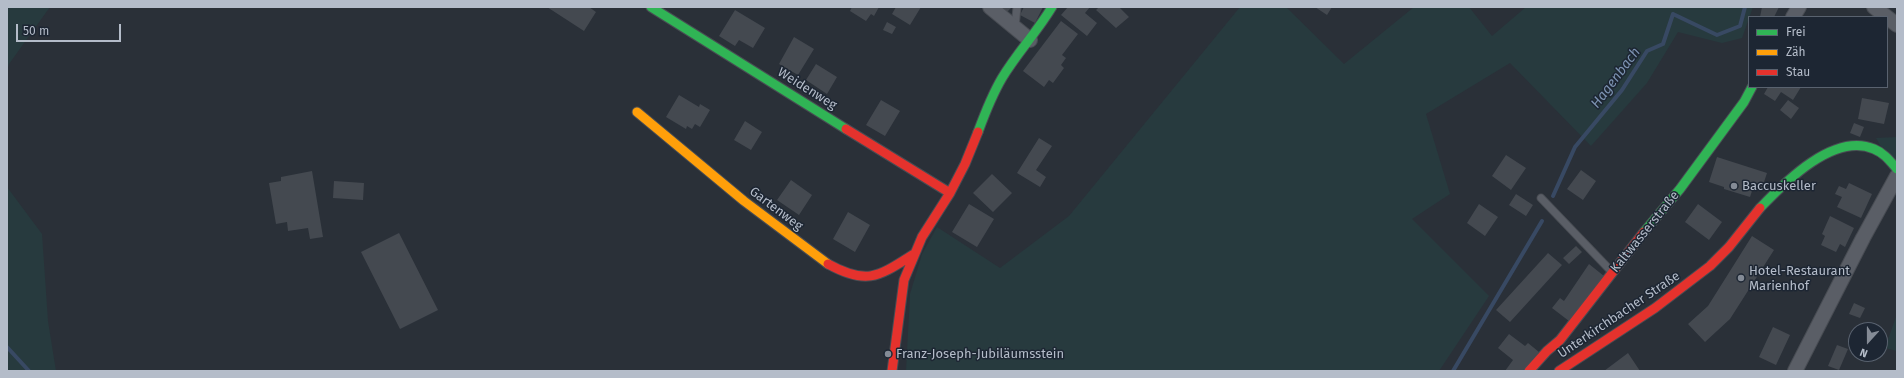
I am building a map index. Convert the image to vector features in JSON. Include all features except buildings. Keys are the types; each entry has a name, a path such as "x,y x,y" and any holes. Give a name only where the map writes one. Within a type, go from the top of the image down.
{"street":[{"name":"Weidenweg","path":"651,7 950,193"},
{"path":"990,7 1030,40"},
{"path":"892,371 904,280 914,254 922,237 950,193 977,137 994,92 1011,64 1030,40 1052,7"},
{"path":"1794,16 1799,7"},
{"path":"1874,7 1886,16"},
{"path":"1888,17 1897,24"},
{"name":"Kaltwasserstraße","path":"1529,371 1547,351 1560,340 1612,272 1684,184 1744,102 1751,88"},
{"name":"Gartenweg","path":"637,112 741,198 816,256 838,269 860,277 875,276 914,254"},
{"name":"Unterkirchbacher Straße","path":"1559,371 1675,295 1713,264 1780,188 1812,162 1842,148 1864,146 1880,152 1897,168"},
{"path":"1795,371 1863,238 1897,176"}],"lane":[{"path":"1015,28 1017,7"},
{"path":"1541,198 1612,272"}],"green space":[{"path":"7,7 50,7 9,64 7,71"},
{"path":"1240,7 1286,7 1344,64 1414,7 1469,7 1492,36 1526,7 1753,7 1750,16 1748,16 1748,21 1742,38 1722,43 1678,32 1647,83 1591,146 1510,63 1426,114 1450,194 1412,219 1489,296 1439,371 906,371 910,294 922,254 937,227 1000,268 1069,216"},
{"path":"1897,137 1897,174 1876,138"},
{"path":"7,187 42,234 48,321 56,371 7,371"},
{"path":"1897,314 1897,351 1888,349 1888,340"}],"waterway":[{"name":"Hagenbach","path":"1553,196 1575,147 1622,90 1647,51 1663,44 1673,14 1717,35 1740,26 1745,7"},
{"name":"Hagenbach","path":"1453,371 1542,221"},
{"path":"7,347 29,371"}],"traffic: fast":[{"path":"651,7 846,129"},
{"path":"978,132 989,104 1002,78 1052,7"},
{"path":"1644,232 1680,189 1744,102 1751,88"},
{"path":"1760,208 1783,185 1811,162 1827,153 1843,147 1859,146 1874,149 1884,155 1897,169"}],"traffic: slow":[{"path":"637,112 744,201 828,264"}],"traffic: jam":[{"path":"846,129 950,193"},
{"path":"892,371 904,280 922,237 950,193 965,164 978,132"},
{"path":"1559,371 1655,308 1710,266 1729,247 1760,208"},
{"path":"1529,371 1547,351 1560,340 1644,232"},
{"path":"828,264 853,275 873,276 882,273 914,254"}],"place":[{"name":"Baccuskeller","path":"1734,186"},
{"name":"Hotel-Restaurant Marienhof","path":"1741,278"},
{"name":"Franz-Joseph-Jubiläumsstein","path":"888,354"}]}
